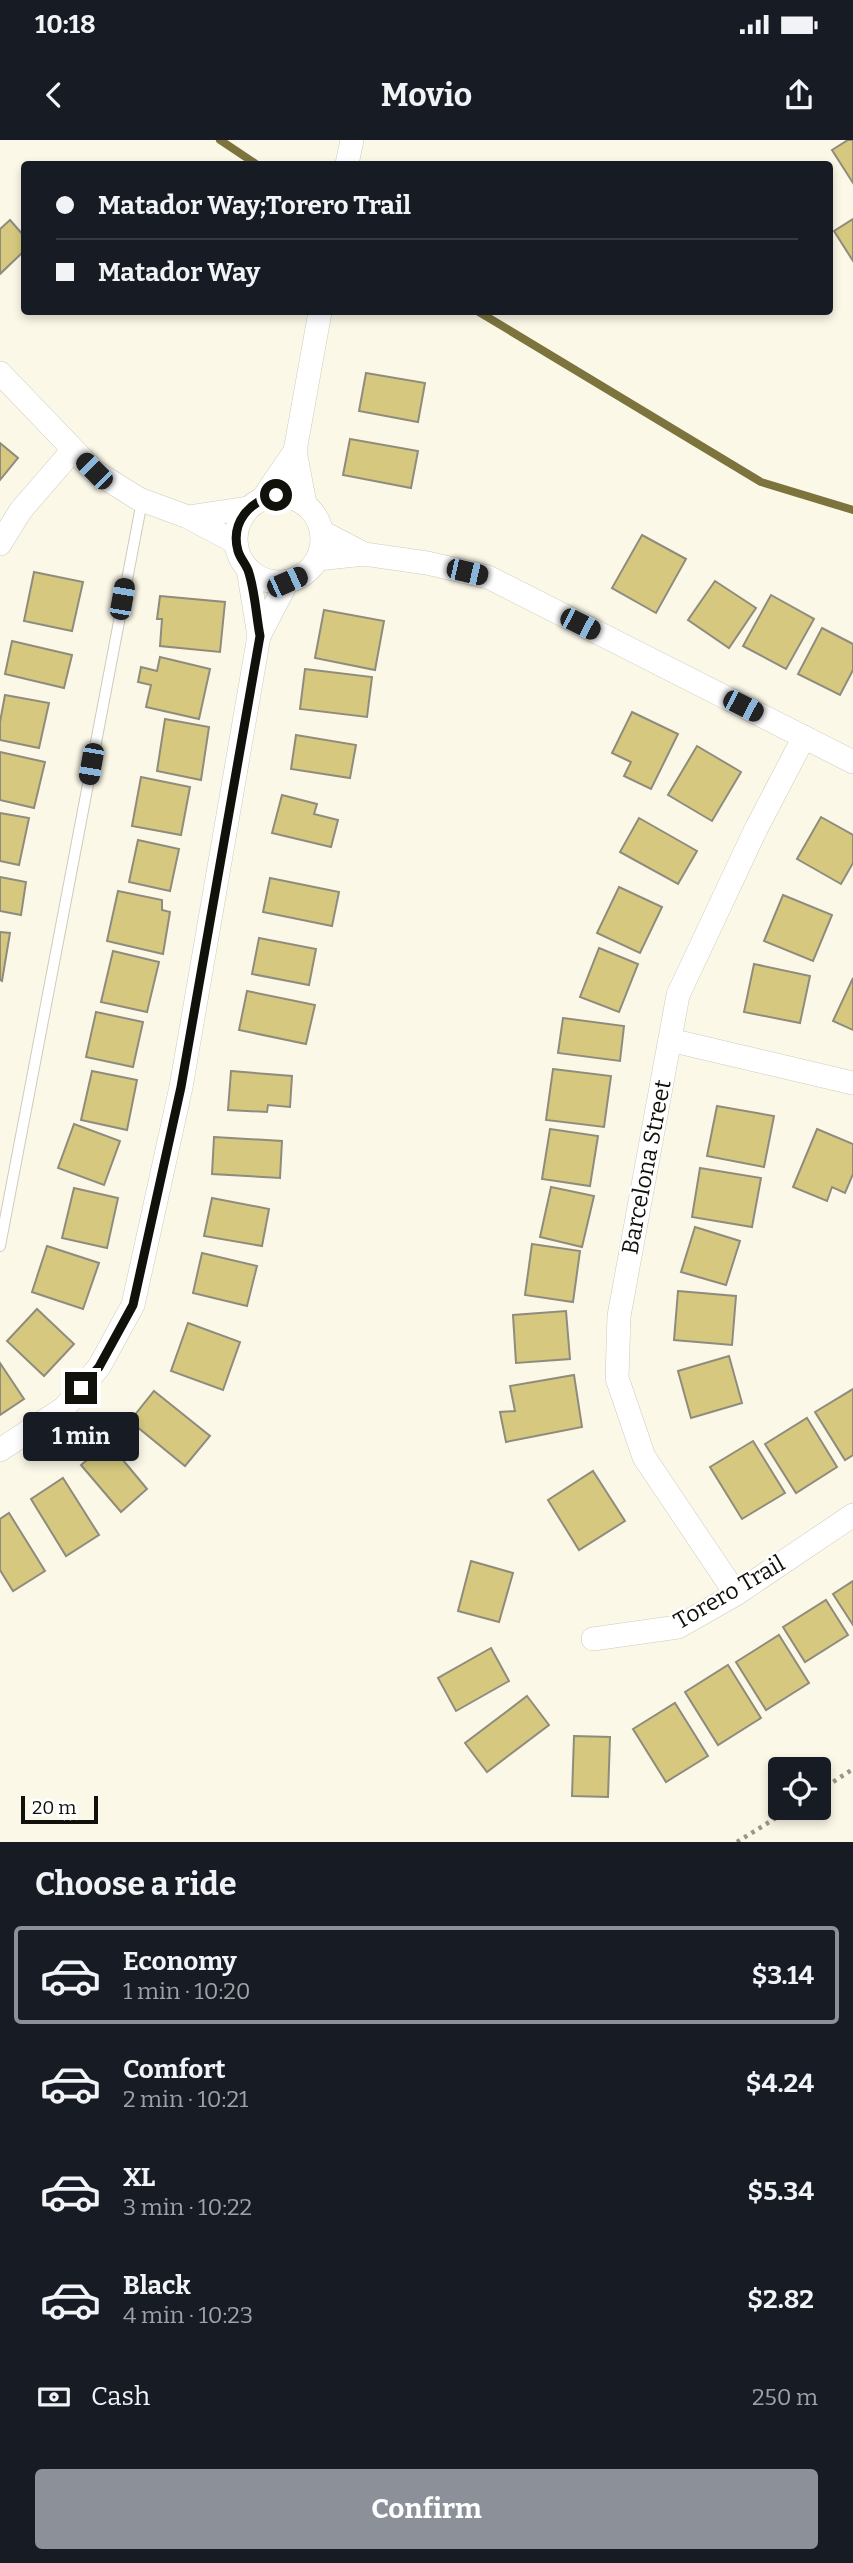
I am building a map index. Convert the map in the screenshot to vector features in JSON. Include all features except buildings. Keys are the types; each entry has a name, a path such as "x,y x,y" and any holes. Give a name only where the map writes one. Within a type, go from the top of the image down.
{"street":[{"path":"348,161 352,140"},
{"path":"305,505 295,451 319,315"},
{"path":"0,373 94,471 142,501 188,517 235,542"},
{"path":"0,544 21,510 73,450"},
{"path":"260,636 248,569 235,542 239,521 295,451"},
{"path":"188,517 256,503 276,495 287,496 311,508 322,532 322,548 318,559 306,574 287,582 269,581 248,569"},
{"path":"322,532 364,554"},
{"path":"318,559 364,554 427,563 488,577 853,762"},
{"path":"0,1450 64,1408 99,1367 133,1305 181,1087 260,636 287,582"},
{"name":"Barcelona Street","path":"736,1594 644,1457 617,1378 619,1315 678,995 756,830 804,737"},
{"path":"670,1040 853,1083"},
{"name":"Torero Trail","path":"593,1639 678,1627 736,1594 853,1515"}],"lane":[{"path":"0,1246 142,501"}],"path":[{"path":"831,1783 853,1769"},
{"path":"737,1842 773,1820"}],"waterway":[{"path":"220,140 252,161"},
{"path":"484,315 761,482 853,510"}],"route":[{"path":"81,1388 99,1367 133,1305 181,1087 260,636 248,569 235,542 239,521 248,508 263,498 276,495"}]}
